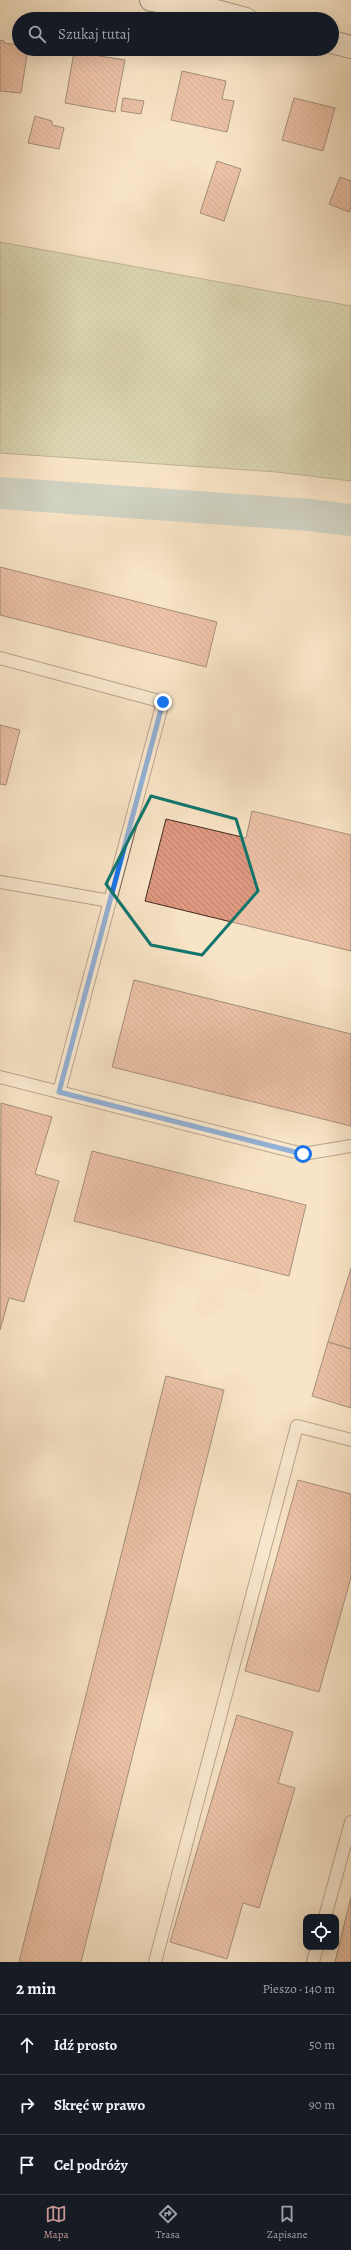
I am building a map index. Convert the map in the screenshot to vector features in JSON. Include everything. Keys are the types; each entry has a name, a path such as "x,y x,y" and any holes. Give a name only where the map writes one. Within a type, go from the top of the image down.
{"main road":[{"path":"151,0 220,12"},
{"path":"339,44 351,47"}],"lane":[{"path":"0,658 163,702 59,1092"},
{"path":"0,882 110,901"},
{"path":"0,1077 303,1154 351,1146"},
{"path":"155,1962 297,1426 351,1440"},
{"path":"326,1914 351,1822"},
{"path":"313,1962 316,1950"}],"highlighted area":[{"path":"151,796 236,819 258,891 202,955 151,945 106,884"}],"green space":[{"path":"0,242 351,306 351,481 277,472 0,453"}],"building":[{"path":"0,40 4,41 4,43 12,44 12,56 27,56 21,93 0,91"},
{"path":"73,56 100,56 125,60 115,112 65,103"},
{"path":"182,71 226,81 222,99 234,101 227,132 171,120"},
{"path":"123,98 144,101 141,114 121,111"},
{"path":"294,98 335,108 323,151 282,140"},
{"path":"35,116 52,121 52,125 64,128 59,149 28,143"},
{"path":"217,161 241,169 224,221 200,213"},
{"path":"340,177 351,181 351,207 349,212 329,204"},
{"path":"0,567 217,622 206,667 0,615"},
{"path":"0,725 20,730 6,785 0,784"},
{"path":"252,811 351,835 351,951 145,901 166,819 246,838"},
{"path":"134,980 351,1034 351,1126 112,1067"},
{"path":"1,1103 52,1117 35,1174 59,1181 24,1302 9,1298 0,1330"},
{"path":"92,1151 306,1205 289,1276 74,1221"},
{"path":"351,1268 351,1349 328,1342"},
{"path":"328,1342 351,1349 351,1408 312,1396"},
{"path":"166,1376 224,1390 81,1962 19,1962"},
{"path":"298,1480 351,1494 351,1577 319,1692 245,1671"},
{"path":"237,1715 293,1732 278,1783 295,1788 259,1908 243,1903 227,1959 170,1942"},
{"path":"351,1897 351,1962 335,1962"}],"waterway":[{"path":"0,493 310,515 351,520"}],"route":[{"path":"163,702 59,1092 303,1154"}]}
